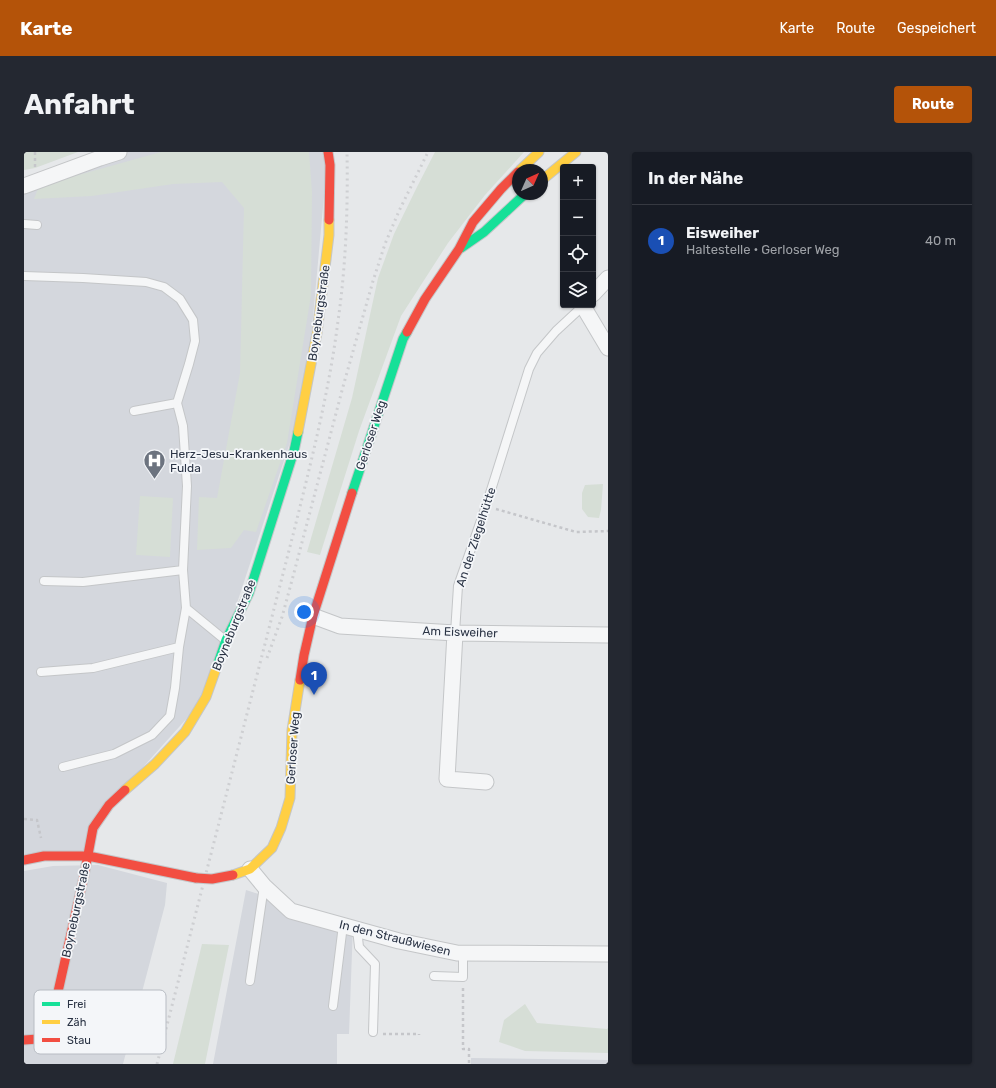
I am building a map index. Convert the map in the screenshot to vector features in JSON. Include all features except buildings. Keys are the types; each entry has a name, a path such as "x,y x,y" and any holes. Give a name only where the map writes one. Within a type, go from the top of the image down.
{"street":[{"path":"24,186 119,152"},
{"name":"Boyneburgstraße","path":"58,990 93,828 109,805 155,764 185,732 206,697 226,640 249,593 296,444 318,333 329,236 330,165 328,152"},
{"name":"Gerloser Weg","path":"526,164 539,152"},
{"path":"548,175 576,152"},
{"name":"Gerloser Weg","path":"24,860 44,856 88,856 196,878 212,879 233,875 250,869 272,848 281,828 290,798 292,730 304,655 314,616 362,461 403,339 425,299 459,249 473,222 512,178"},
{"name":"Gerloser Weg","path":"459,249 484,232 518,200"},
{"path":"596,291 608,278"},
{"path":"589,308 608,348"},
{"name":"Am Eisweiher","path":"314,616 340,626 455,633 608,635"},
{"name":"An der Ziegelhütte","path":"455,633 447,778 486,782"},
{"name":"In den Straußwiesen","path":"250,869 264,886 291,911 399,941 458,954 608,954"},
{"name":"Boyneburgstraße","path":"24,1040 34,1039"}],"lane":[{"path":"24,224 37,224"},
{"path":"24,276 146,282 164,287 180,299 193,320 195,341 177,403 183,426 187,486 182,570 186,608 179,646 175,688 170,716 152,735 114,754 63,767"},
{"name":"An der Ziegelhütte","path":"455,633 458,586 486,506 529,369 537,353 580,308"},
{"path":"134,410 177,403"},
{"path":"44,581 84,582 182,570"},
{"path":"186,608 226,640"},
{"path":"41,672 93,668 179,646"},
{"path":"250,981 264,886"},
{"path":"333,1006 350,927"},
{"path":"350,927 358,946 375,964 373,1032"},
{"path":"434,976 463,977 462,954"}],"path":[{"path":"486,506 576,532 608,531"},
{"path":"24,819 37,820 42,844"},
{"path":"463,977 463,1049 469,1049 469,1064"},
{"path":"373,1032 373,1034 419,1035"}],"shaded area":[{"path":"24,152 78,152 35,168 24,170"},
{"name":"Herz-Jesu-Krankenhaus Fulda","path":"119,152 328,152 306,394 206,697 109,805 88,856 24,860 24,186"},
{"path":"161,152 309,152 312,192 311,295 287,443 256,532 244,530 231,548 197,550 199,497 217,498 240,373 244,208 222,182 173,184 92,196 34,199 39,186"},
{"path":"435,152 524,152 485,195 448,243 401,316 359,431 320,555 307,552 352,398 378,278 394,234"},
{"path":"603,484 599,518 588,517 582,509 582,493 585,485"},
{"path":"140,496 173,498 170,557 136,555"},
{"path":"98,865 167,883 165,905 143,990 34,990 34,1054 126,1054 123,1064 24,1064 24,871 53,866"},
{"path":"246,890 353,925 349,1034 337,1034 337,1064 213,1064"},
{"path":"202,944 229,945 205,1064 173,1064"},
{"path":"525,1004 537,1023 608,1028 608,1053 525,1051 499,1042 504,1020"},
{"path":"471,1058 608,1060 608,1064 471,1064"}],"railway":[{"path":"166,1029 294,531 325,400 341,300 345,258 347,216 347,152"},
{"path":"267,658 282,617 344,383 373,281 385,244 399,211 428,152"},
{"path":"157,1064 160,1054"}],"traffic: fast":[{"path":"461,248 484,232 519,200"},
{"path":"352,493 403,339 407,332"},
{"path":"217,666 226,640 249,593 294,451 298,432"}],"traffic: slow":[{"path":"526,164 539,152"},
{"path":"548,175 576,152"},
{"path":"298,432 317,333 329,235 329,220"},
{"path":"125,790 155,764 185,732 206,697 217,666"},
{"path":"233,875 250,869 272,848 281,828 290,798 292,730 300,680"}],"traffic: jam":[{"path":"328,152 330,165 329,220"},
{"path":"407,332 425,299 459,249 473,222 512,178"},
{"path":"300,680 313,616 352,493"},
{"path":"58,990 84,876 93,828 109,805 125,790"},
{"path":"24,860 44,856 88,856 196,878"},
{"path":"196,878 212,879 233,875"},
{"path":"24,1040 34,1039"}],"place":[{"name":"Herz-Jesu-Krankenhaus Fulda","path":"154,480"},
{"name":"Eisweiher","path":"314,695"}]}
